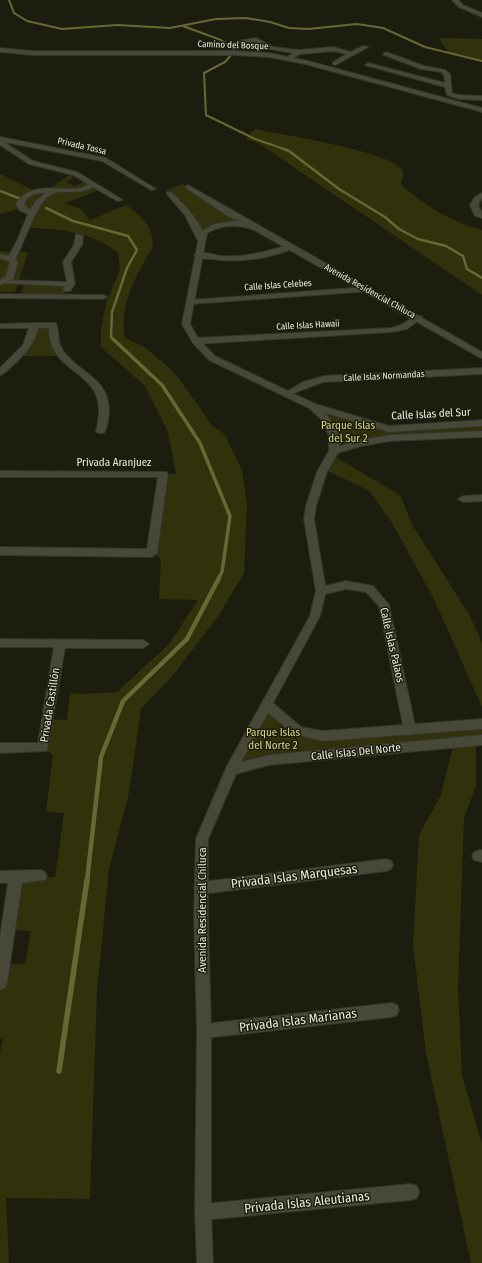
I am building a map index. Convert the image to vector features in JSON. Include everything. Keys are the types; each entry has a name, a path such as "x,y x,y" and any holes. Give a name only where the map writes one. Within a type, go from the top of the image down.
{"street":[{"path":"455,0 461,6 482,16"},
{"path":"469,3 482,9"},
{"path":"241,41 256,40 272,48 299,52 333,49 352,54"},
{"path":"335,63 365,47"},
{"name":"Camino del Bosque","path":"0,50 33,52 255,53 289,58 482,110"},
{"path":"289,58 299,52"},
{"path":"386,54 398,57 423,68 443,71 447,74 449,94"},
{"path":"381,68 398,57"},
{"path":"368,65 448,86"},
{"path":"440,99 449,94 459,97 482,98"},
{"path":"451,102 459,97"},
{"name":"Privada Tossa","path":"0,141 31,163 74,173 119,200"},
{"name":"Privada Tossa","path":"0,141 104,160 153,189"},
{"path":"31,213 22,208 20,204 24,197 36,191 79,191 90,186 90,182"},
{"name":"Avenida Residencial Chiluca","path":"188,187 229,213 367,289 482,355"},
{"path":"11,259 17,251 31,213 44,196 54,191"},
{"path":"169,193 185,208 195,223 201,240 186,324 196,341 212,358 288,393 312,406 326,418 334,435 334,451"},
{"path":"482,195 477,198 474,205 478,214 482,216"},
{"name":"Avenida Residencial Chiluca","path":"201,240 204,232 214,226 229,223 244,224 257,228"},
{"path":"62,296 71,284 67,262 78,245 79,236"},
{"path":"198,255 223,259 249,259 273,254 290,247"},
{"path":"0,256 11,259 14,262 10,277 1,282"},
{"path":"1,282 24,284 71,284"},
{"path":"21,296 24,284"},
{"name":"Calle Islas Celebes","path":"190,302 367,289"},
{"path":"2,296 103,297"},
{"name":"Calle Islas Hawaii","path":"196,341 392,330 404,327 418,318"},
{"path":"34,325 42,336 54,342 67,361 100,390 105,416 102,431"},
{"path":"0,326 53,325 0,372"},
{"name":"Calle Islas Normandas","path":"288,393 306,384 324,379 482,372"},
{"name":"Calle Islas del Sur","path":"312,406 389,429 482,423"},
{"name":"Calle Islas del Sur","path":"334,451 360,443 390,438 482,434"},
{"name":"Avenida Residencial Chiluca","path":"205,1263 203,1212 204,1031 201,888 202,839 231,770 315,616 321,591 309,519 311,506 322,472 334,451"},
{"name":"Privada Aranjuez","path":"0,474 163,474 152,553 0,551"},
{"path":"463,499 482,498"},
{"name":"Calle Islas Palaos","path":"321,591 346,585 369,589 384,605 410,730"},
{"path":"0,643 143,644"},
{"name":"Privada Castillón","path":"0,748 43,748 60,644"},
{"name":"Calle Islas Del Norte","path":"266,704 298,731 323,736 482,724"},
{"name":"Calle Islas Del Norte","path":"231,770 268,760 482,740"},
{"name":"Privada Islas Marquesas","path":"201,888 386,865"},
{"path":"0,877 40,876"},
{"path":"0,983 16,877"},
{"name":"Privada Islas Marianas","path":"204,1031 392,1010"},
{"name":"Privada Islas Aleutianas","path":"203,1212 411,1192"}],"green space":[{"path":"439,38 482,39 482,61 449,53"},
{"path":"255,129 354,149 390,161 401,168 403,174 401,185 410,192 429,206 450,218 482,230 482,295 258,143 246,139"},
{"path":"72,173 78,175 66,182 75,186 88,180 102,189 65,203 81,209 90,220 126,205 140,216 151,231 153,243 152,248 127,299 124,318 125,338 146,348 174,372 212,425 225,435 242,470 247,504 244,573 219,615 174,674 141,709 128,798 109,868 97,991 90,1199 6,1198 9,1263 0,1263 0,1054 2,1040 0,1038 0,986 3,963 25,964 31,931 8,930 17,878 55,877 64,813 46,812 53,755 43,748 48,719 67,720 70,693 82,694 117,692 169,644 198,600 159,599 161,559 152,553 163,474 176,474 168,432 144,385 101,347 101,328 107,300 120,270 118,253 97,240 86,236 62,230 26,228 31,213 22,208 0,214 0,174 36,191 47,191"},
{"path":"183,184 244,224 214,226 201,239 185,208 166,190"},
{"path":"0,251 28,252 15,292 0,292"},
{"path":"24,284 71,284 62,296 21,296"},
{"path":"34,325 53,325 63,356 18,356"},
{"name":"Parque Islas del Sur 2","path":"312,406 389,429 482,423 482,434 390,438 334,451 334,435"},
{"path":"332,455 400,495 413,526 470,616 482,643 482,707 435,601 391,521 369,491 324,469"},
{"name":"Parque Islas del Norte 2","path":"266,704 298,731 323,736 482,724 482,740 476,741 476,786 464,818 458,989 462,1075 482,1144 482,1263 471,1263 426,1053 413,945 419,835 441,795 454,742 325,755 231,770"}],"waterway":[{"path":"9,0 14,13 27,21 62,29 117,25 170,28 216,19 246,18 270,22 289,28 308,29 357,24 383,28 425,47 482,61"},
{"path":"183,26 221,40 234,50"},
{"path":"231,55 225,62 204,73 206,115 255,139 287,150"},
{"path":"284,149 289,151 339,189 385,217 399,229 418,239 446,246 463,256 467,269 482,278"},
{"path":"0,191 21,199"},
{"path":"46,208 73,221 128,236 137,250 127,268 112,312 111,337 113,339"},
{"path":"113,339 162,385 200,443 230,516 222,572 218,579"},
{"path":"87,881 101,757 123,701 187,639 219,578"},
{"path":"59,1071 87,880"}]}
